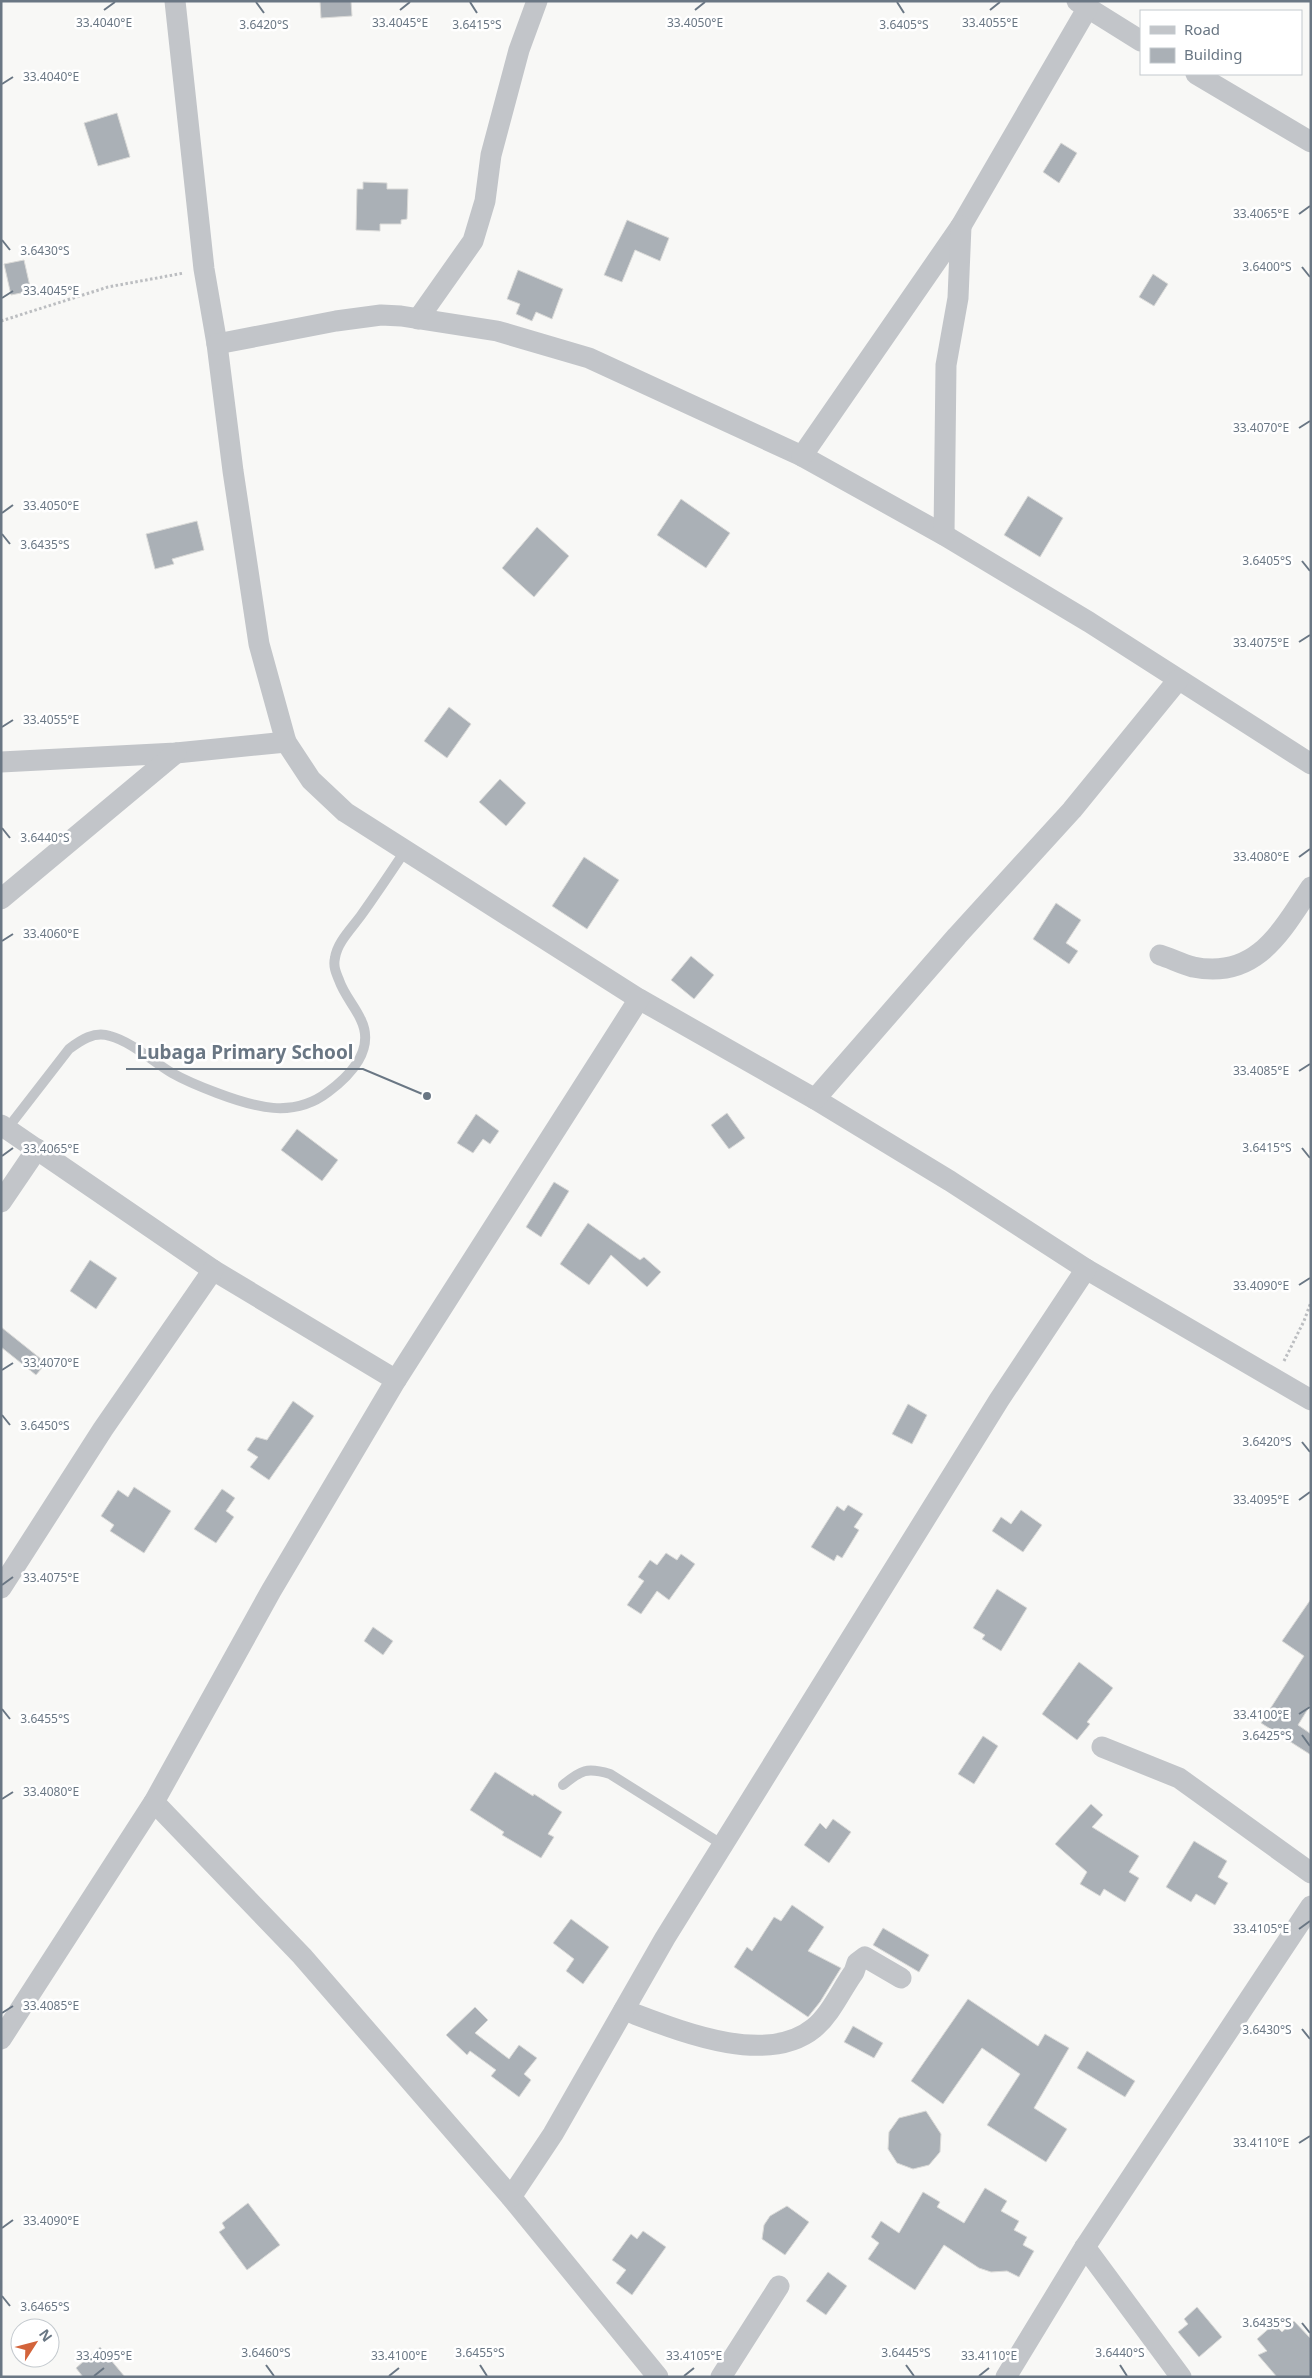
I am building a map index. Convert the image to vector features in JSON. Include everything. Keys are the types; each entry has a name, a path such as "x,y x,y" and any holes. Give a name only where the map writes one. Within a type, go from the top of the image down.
{"street":[{"path":"175,1 204,269 217,344 233,472 259,644 286,742 312,780 345,812 639,999 815,1099 950,1181 1086,1269 1311,1400"},
{"path":"418,319 473,240 486,201 491,155 519,50 537,1"},
{"path":"802,456 961,226 1082,5 1140,40"},
{"path":"1198,75 1311,142"},
{"path":"944,535 946,365 958,298 961,226"},
{"path":"217,344 381,315 497,331 589,358 802,456 944,535 1089,622 1311,764"},
{"path":"815,1099 957,936 1072,810 1178,680"},
{"path":"1,762 176,753 286,742"},
{"path":"1,899 176,753"},
{"path":"1160,955 1192,966 1219,968 1234,966 1251,960 1269,946 1282,931 1311,887"},
{"path":"1,2039 154,1802 271,1591 396,1380 639,999"},
{"path":"4,1127 214,1270 396,1380"},
{"path":"1,1202 37,1149"},
{"path":"511,2197 553,2134 665,1938 723,1844 999,1400 1086,1269"},
{"path":"1,1588 104,1429 214,1270"},
{"path":"1102,1747 1178,1778 1311,1873"},
{"path":"154,1802 302,1956 511,2197 658,2377"},
{"path":"1006,2377 1085,2247 1311,1906"},
{"path":"624,2010 687,2034 727,2042 771,2045 801,2037 814,2028 822,2020 854,1972 857,1963 865,1957 901,1978"},
{"path":"1085,2247 1181,2377"},
{"path":"720,2377 779,2286"}],"lane":[{"path":"4,1127 69,1049 82,1039 94,1035 110,1036 131,1046 185,1080 243,1103 269,1109 285,1109 302,1105 328,1092 346,1076 361,1058 366,1046 366,1035 361,1020 341,986 334,967 335,956 343,940 405,851"},
{"path":"562,1785 585,1770 596,1770 610,1774 723,1844"}],"path":[{"path":"1,321 108,287 204,269"},
{"path":"1274,1379 1304,1321 1311,1302"}],"building":[{"path":"320,1 351,1 352,16 321,18"},
{"path":"117,113 130,157 98,166 84,123"},
{"path":"1061,143 1077,153 1059,183 1043,172"},
{"path":"363,182 387,183 387,189 408,189 407,219 401,220 401,224 380,224 380,231 356,230 357,189 363,189"},
{"path":"627,220 669,238 660,261 635,250 622,282 604,275"},
{"path":"24,260 31,291 11,295 4,264"},
{"path":"518,270 563,289 552,319 536,312 532,321 516,314 520,304 507,299"},
{"path":"1153,274 1168,284 1154,306 1139,297"},
{"path":"1028,496 1063,518 1040,557 1004,535"},
{"path":"681,499 730,533 706,568 657,535"},
{"path":"197,521 204,550 172,559 174,564 155,569 146,534"},
{"path":"537,527 569,556 534,597 502,568"},
{"path":"449,707 471,724 447,758 424,741"},
{"path":"500,779 526,803 506,826 479,802"},
{"path":"584,857 619,880 587,929 552,906"},
{"path":"1056,903 1081,920 1066,943 1078,951 1069,964 1033,939"},
{"path":"691,956 714,975 694,999 671,980"},
{"path":"727,1113 745,1138 729,1149 711,1125"},
{"path":"476,1114 499,1131 490,1144 483,1139 473,1153 457,1143"},
{"path":"297,1129 338,1160 322,1181 281,1150"},
{"path":"554,1182 569,1191 541,1237 526,1227"},
{"path":"588,1223 640,1260 644,1257 661,1272 647,1287 611,1255 589,1285 560,1264"},
{"path":"90,1260 117,1278 96,1309 70,1291"},
{"path":"1,1327 46,1363 36,1375 1,1347"},
{"path":"293,1401 314,1416 269,1480 250,1467 258,1457 247,1450 256,1437 267,1440"},
{"path":"908,1404 927,1415 912,1444 892,1434"},
{"path":"134,1487 171,1511 144,1553 110,1531 114,1525 101,1516 118,1490 128,1497"},
{"path":"222,1489 235,1498 226,1511 234,1517 216,1543 194,1529"},
{"path":"848,1505 863,1514 854,1527 859,1530 842,1558 837,1555 834,1561 811,1547 837,1506 844,1511"},
{"path":"1021,1510 1042,1525 1023,1552 992,1531 1001,1517 1011,1524"},
{"path":"666,1553 677,1560 681,1554 695,1564 669,1600 657,1591 641,1614 627,1605 644,1581 638,1577 650,1560 657,1565"},
{"path":"997,1589 1027,1608 1001,1651 982,1639 985,1635 973,1628"},
{"path":"1311,1599 1311,1704 1298,1725 1311,1734 1311,1755 1261,1723 1304,1656 1282,1641"},
{"path":"373,1627 393,1641 383,1655 364,1641"},
{"path":"1079,1662 1113,1688 1087,1722 1090,1724 1077,1740 1042,1714"},
{"path":"983,1736 998,1746 974,1784 958,1774"},
{"path":"495,1772 562,1812 548,1834 554,1837 541,1858 502,1835 504,1832 470,1810"},
{"path":"1091,1804 1103,1815 1092,1827 1139,1856 1129,1872 1139,1878 1125,1902 1104,1889 1100,1896 1080,1884 1087,1872 1055,1844"},
{"path":"833,1819 851,1832 829,1863 804,1845 820,1823 826,1829"},
{"path":"1194,1841 1227,1861 1218,1877 1228,1883 1215,1905 1196,1894 1191,1902 1166,1887"},
{"path":"792,1905 824,1927 808,1951 841,1968 820,2002 808,2017 734,1967 747,1947 752,1951 774,1917 781,1921"},
{"path":"571,1919 609,1947 583,1984 566,1971 574,1959 553,1943"},
{"path":"883,1928 929,1955 919,1972 873,1945"},
{"path":"968,1999 1038,2046 1045,2034 1069,2048 1034,2108 1067,2129 1046,2162 987,2125 1020,2074 982,2048 943,2104 911,2081"},
{"path":"475,2007 488,2020 475,2033 509,2059 519,2045 537,2058 524,2074 531,2080 519,2097 491,2076 496,2070 470,2051 467,2055 446,2035"},
{"path":"853,2026 883,2043 874,2058 844,2042"},
{"path":"1087,2051 1135,2081 1125,2097 1077,2068"},
{"path":"926,2111 941,2134 940,2152 929,2165 913,2169 897,2163 888,2149 889,2132 899,2118"},
{"path":"985,2188 1007,2201 1001,2211 1019,2221 1014,2230 1027,2237 1023,2245 1034,2251 1019,2277 1007,2271 991,2272 979,2268 944,2245 915,2290 868,2259 879,2243 871,2237 881,2221 899,2233 923,2192 940,2202 937,2207 964,2223"},
{"path":"248,2203 280,2245 247,2270 219,2232 225,2228 222,2223"},
{"path":"787,2206 809,2222 785,2255 762,2239 764,2225 770,2216"},
{"path":"643,2231 666,2247 632,2295 616,2283 626,2270 612,2260 631,2234 637,2239"},
{"path":"828,2272 847,2286 826,2315 806,2301"},
{"path":"1197,2307 1222,2337 1199,2357 1178,2332 1188,2324 1184,2319"},
{"path":"1294,2321 1311,2339 1311,2377 1277,2377 1258,2355 1267,2351 1257,2339 1274,2324 1282,2332"},
{"path":"100,2347 125,2377 83,2377 76,2368"}],"place":[{"name":"Lubaga Primary School","path":"427,1096"}]}
